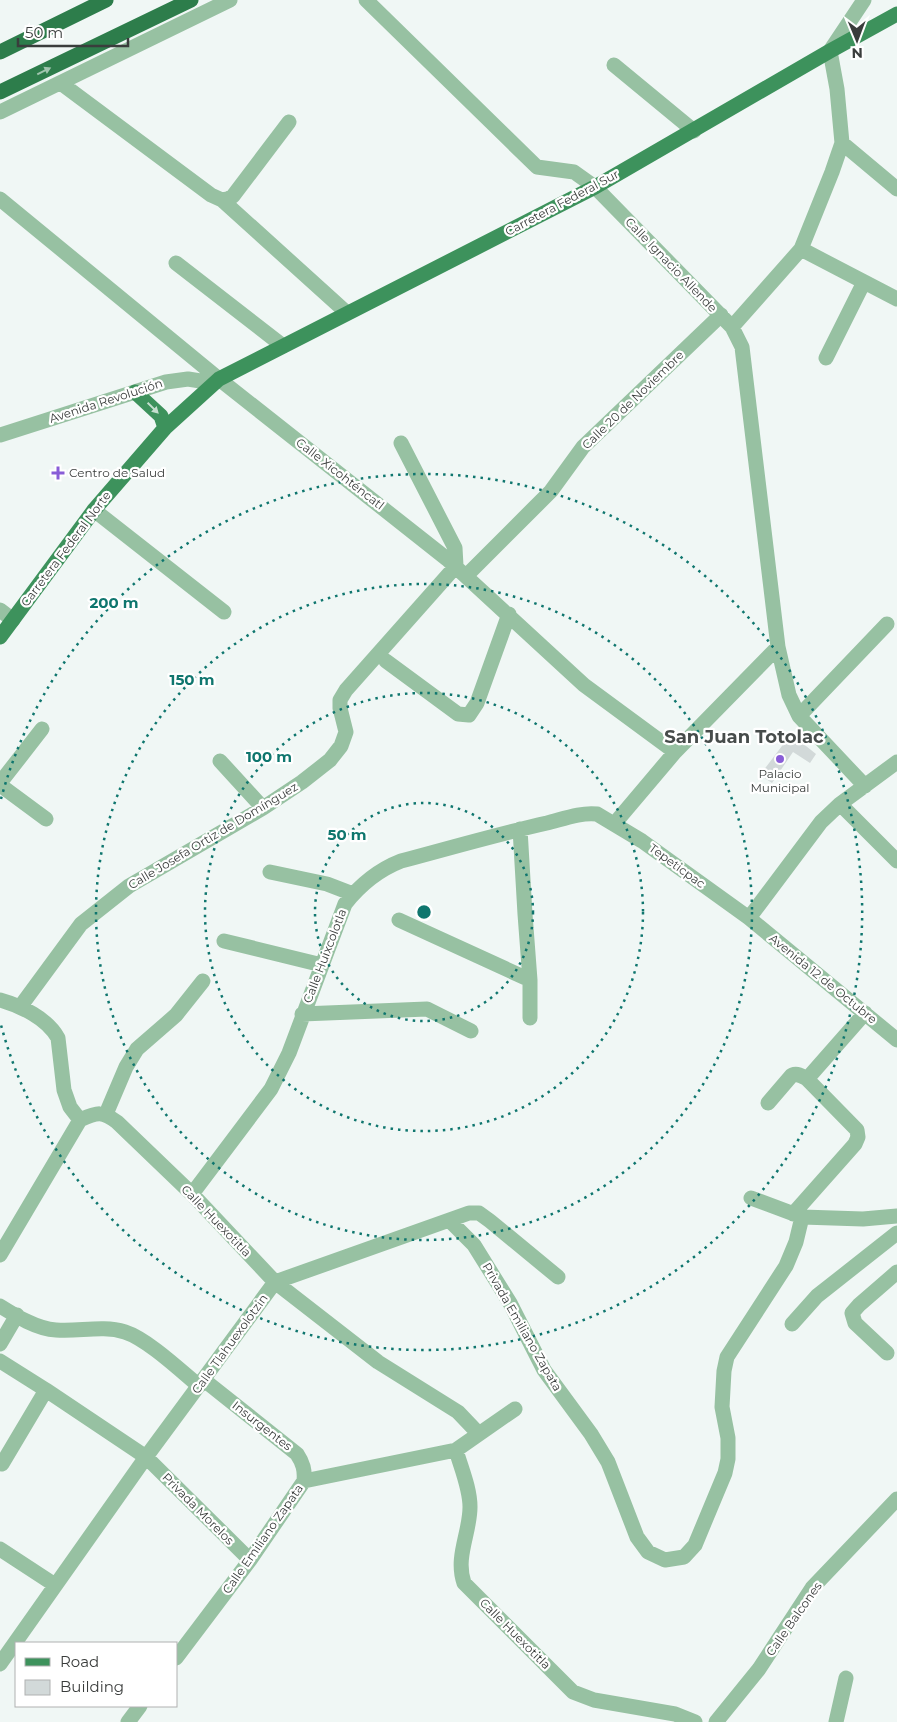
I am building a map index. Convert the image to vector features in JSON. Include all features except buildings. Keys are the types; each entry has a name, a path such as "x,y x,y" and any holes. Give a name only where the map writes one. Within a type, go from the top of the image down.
{"highway":[{"path":"0,52 106,0"},
{"path":"0,92 191,0"}],"main road":[{"name":"Carretera Federal Sur","path":"216,381 595,187 897,14"},
{"name":"Carretera Federal Norte","path":"0,637 94,510 165,428 216,381"},
{"path":"135,392 162,416 165,428"}],"street":[{"path":"0,112 62,84 230,0"},
{"name":"Calle Ignacio Allende","path":"366,0 537,167 574,172 595,187 732,327 742,348 778,647 789,695 799,716 865,786"},
{"path":"732,327 802,249 842,143 837,89 830,51 864,0"},
{"path":"614,64 694,131"},
{"path":"62,84 211,195 222,200 347,313"},
{"path":"222,200 228,200 233,196 289,122"},
{"path":"842,143 895,184"},
{"name":"Calle Xicohténcatl","path":"0,199 216,381 462,571 584,685 675,752"},
{"path":"802,249 897,299"},
{"path":"176,263 283,346"},
{"path":"826,358 864,282"},
{"name":"Calle 20 de Noviembre","path":"462,571 551,491 583,447 721,315"},
{"name":"Avenida Revolución","path":"0,435 166,382 181,380 216,381"},
{"path":"401,443 455,548 462,571"},
{"path":"94,510 224,612"},
{"name":"Calle Josefa Ortiz de Domínguez","path":"20,1007 81,924 129,886 263,808 330,760 341,746 346,732 340,700 346,690 462,571"},
{"path":"0,610 13,620"},
{"path":"386,662 458,714 469,716 477,703 509,614"},
{"path":"799,716 887,624"},
{"path":"609,820 778,647"},
{"path":"42,730 0,784 46,819"},
{"path":"220,761 263,808"},
{"path":"749,918 821,822 840,804 897,762"},
{"path":"840,804 897,861"},
{"name":"Calle Huixcolotla","path":"192,1194 271,1090 289,1052 344,904 353,894 385,867 401,861 520,829 591,813 609,820"},
{"name":"Tepeticpac","path":"609,820 642,841 749,918"},
{"path":"520,829 530,980 530,1018"},
{"path":"270,872 327,884 353,894"},
{"name":"Avenida 12 de Octubre","path":"749,918 897,1040"},
{"path":"399,920 530,980"},
{"path":"224,941 322,965"},
{"path":"0,1255 80,1120 93,1114 106,1114 126,1067 137,1049 176,1015 203,981"},
{"path":"2,1003 20,1007 49,1024 58,1038 64,1090 70,1107 80,1120"},
{"path":"302,1014 427,1009 472,1031"},
{"path":"807,1079 865,1013"},
{"path":"768,1103 792,1075 796,1074 807,1079 857,1130 858,1137 855,1144 798,1216"},
{"name":"Calle Huexotitla","path":"106,1114 117,1122 192,1194 275,1282 378,1362 458,1412 478,1433"},
{"path":"751,1198 798,1216 863,1219 897,1216"},
{"name":"Calle Tlahuexolotzin","path":"15,1642 146,1457 275,1282 469,1213 479,1213 558,1277"},
{"name":"Privada Emiliano Zapata","path":"450,1221 474,1245 510,1303 544,1370 591,1434 608,1462 637,1537 648,1552 665,1560 684,1557 695,1545 725,1473 728,1460 728,1438 722,1406 727,1356 786,1266 796,1242 798,1216"},
{"path":"792,1324 817,1296 897,1232"},
{"path":"887,1353 855,1323 852,1313 858,1305 897,1272"},
{"name":"Insurgentes","path":"0,1306 42,1328 54,1330 112,1329 140,1339 297,1454 305,1472 304,1481"},
{"path":"0,1344 17,1315"},
{"name":"Privada Morelos","path":"0,1361 146,1457 250,1560"},
{"path":"2,1464 46,1390"},
{"name":"Calle Emiliano Zapata","path":"178,1655 250,1560 304,1481 456,1450 515,1409"},
{"name":"Calle Huexotitla","path":"456,1450 469,1494 470,1507 460,1561 464,1583 573,1692 594,1700 675,1714 695,1722"},
{"name":"Calle Balcones","path":"716,1722 759,1669 812,1588 897,1499"},
{"path":"0,1550 55,1585"},
{"name":"Calle Tlahuexolotzin","path":"0,1664 15,1642"},
{"path":"836,1722 846,1678"},
{"path":"128,1722 139,1707"}],"place":[{"name":"Centro de Salud","path":"58,473"},
{"name":"Palacio Municipal","path":"780,759"}],"district":[{"name":"San Juan Totolac","path":"744,737"}]}
